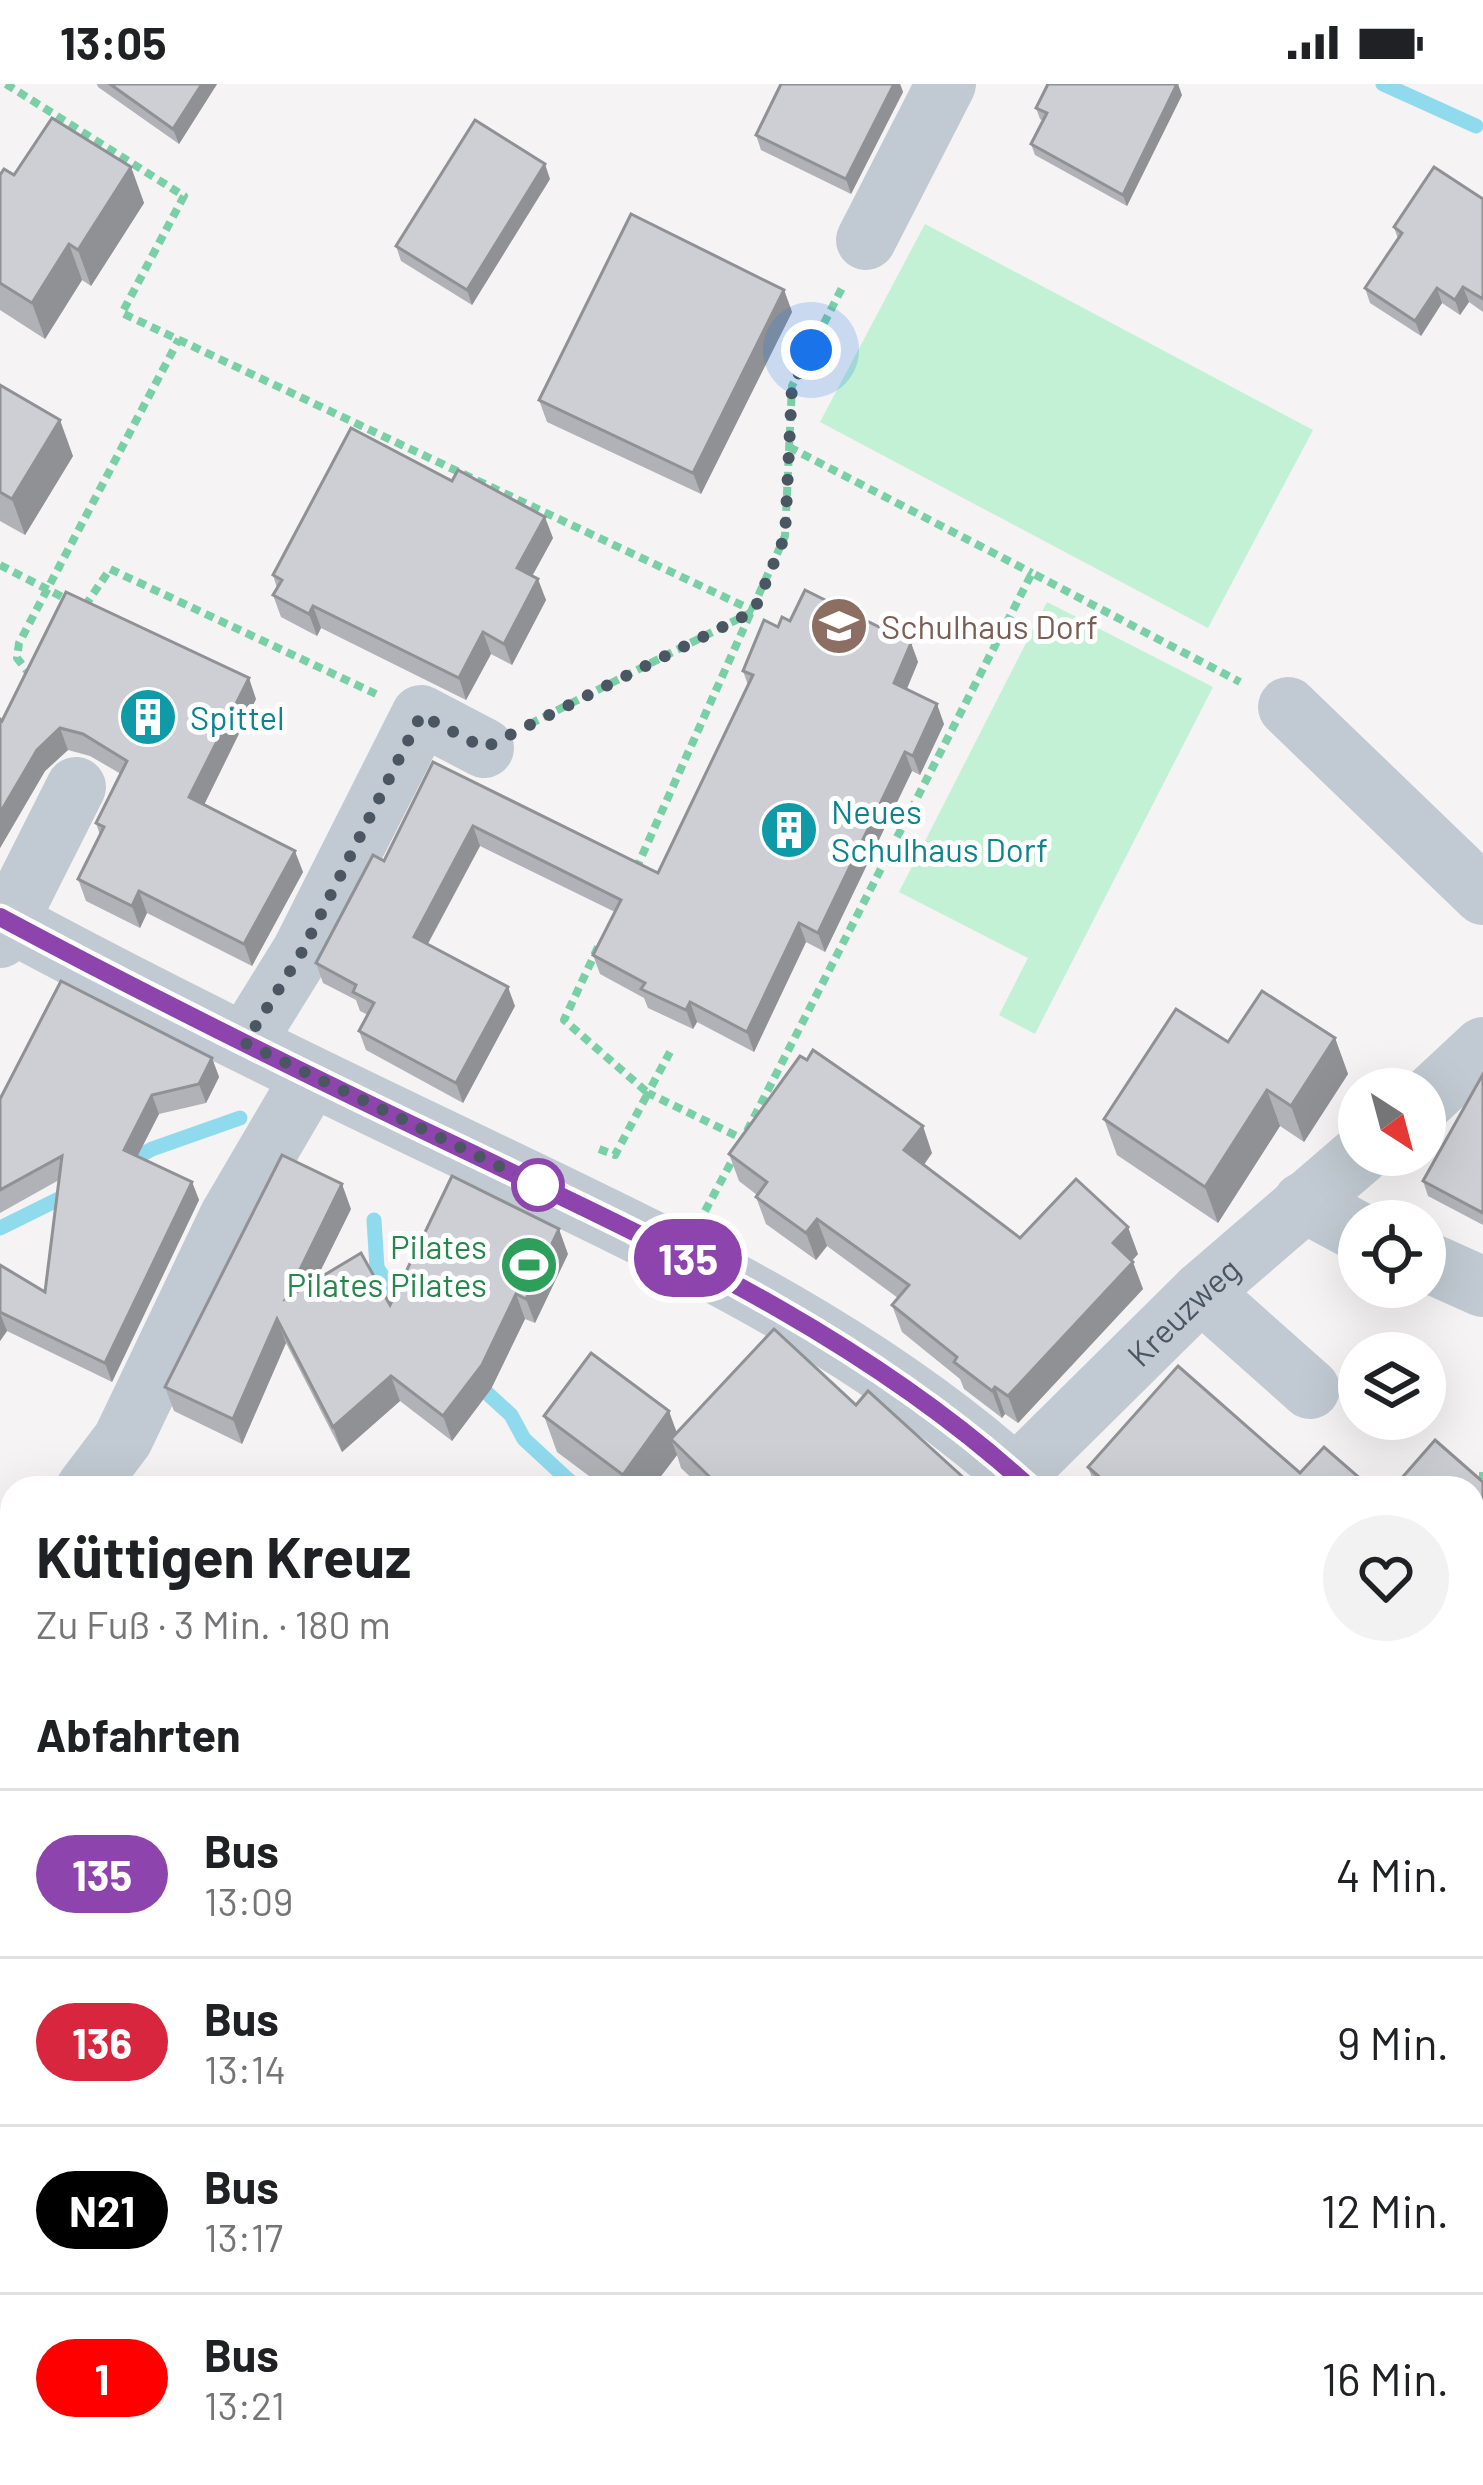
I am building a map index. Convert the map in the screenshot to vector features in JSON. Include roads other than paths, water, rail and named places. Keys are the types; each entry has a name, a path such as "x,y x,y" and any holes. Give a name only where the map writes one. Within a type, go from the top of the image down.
{"street":[{"path":"866,240 946,84"},
{"path":"1288,706 1483,895"},
{"path":"245,1043 302,952 421,715 484,748"},
{"path":"76,787 3,926 740,1284 881,1367 1016,1476"},
{"path":"1446,1081 1483,1047"},
{"path":"95,1476 123,1439 230,1217 311,1077"},
{"name":"Kreuzweg","path":"1029,1476 1201,1292 1338,1173"},
{"path":"1303,1202 1338,1221"},
{"path":"1446,1270 1483,1287"},
{"path":"1201,1292 1310,1389"}],"waterway":[{"path":"1383,84 1476,126"},
{"path":"121,1166 152,1149 240,1118"},
{"path":"0,1228 73,1192"},
{"path":"374,1220 377,1268 406,1311"},
{"path":"476,1383 511,1415 524,1439 564,1476"}],"place":[{"name":"Schulhaus Dorf","path":"839,626"},
{"name":"Spittel","path":"148,717"},
{"name":"Neues Schulhaus Dorf","path":"789,830"},
{"name":"Pilates Pilates Pilates","path":"529,1265"}]}
